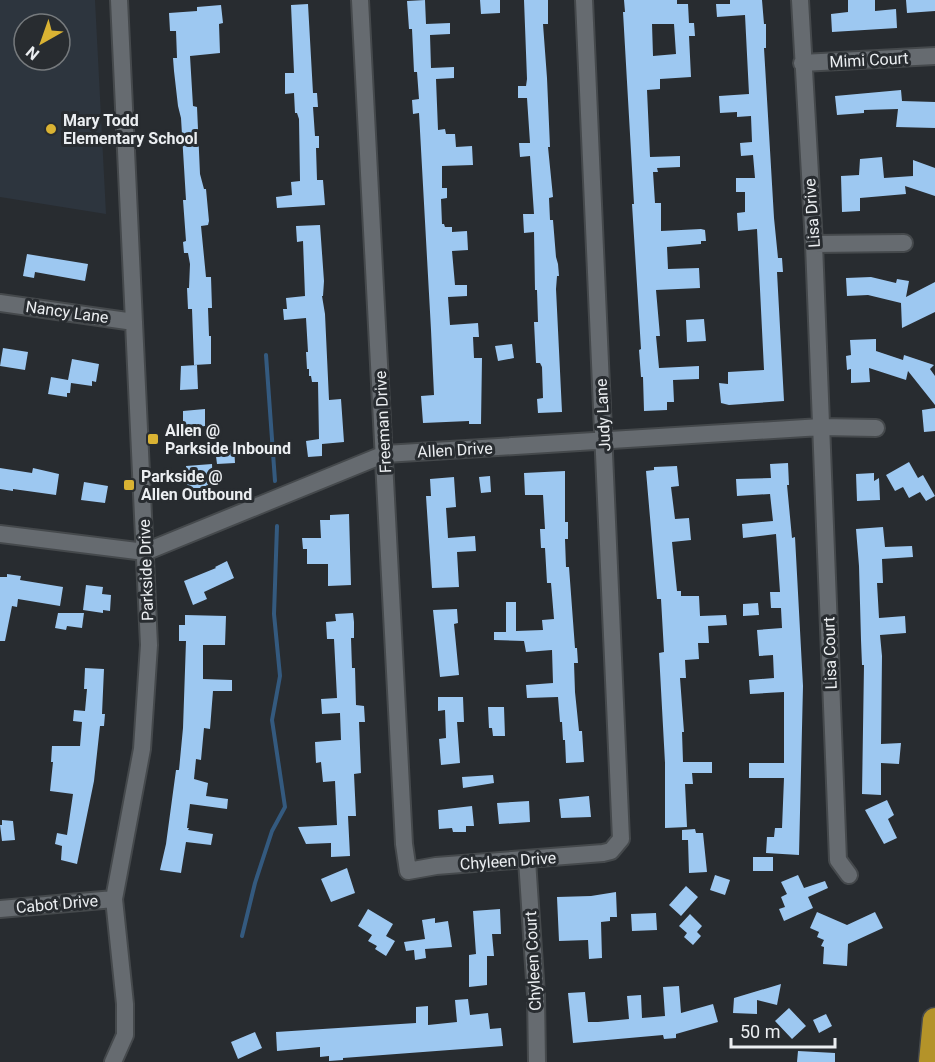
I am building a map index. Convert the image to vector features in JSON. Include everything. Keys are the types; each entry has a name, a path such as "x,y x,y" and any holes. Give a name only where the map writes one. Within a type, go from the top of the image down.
{"highway":[{"path":"931,1062 935,1020"}],"street":[{"name":"Parkside Drive","path":"113,1062 124,1035 125,1004 114,899 142,749 149,645 119,0"},
{"name":"Freeman Drive","path":"360,0 404,844"},
{"name":"Judy Lane","path":"584,0 622,830"},
{"name":"Lisa Drive","path":"800,0 814,244 821,427"},
{"name":"Mimi Court","path":"802,63 935,56"},
{"path":"814,244 904,243"},
{"name":"Nancy Lane","path":"0,303 134,322"},
{"name":"Allen Drive","path":"0,534 145,552 385,454 821,427 876,428"},
{"name":"Lisa Court","path":"821,427 838,860 849,874"},
{"name":"Chyleen Drive","path":"404,844 408,871 436,866 611,851 621,839 622,830"},
{"name":"Chyleen Court","path":"527,860 536,995 537,1062"},
{"name":"Cabot Drive","path":"0,909 114,899"}],"shaded area":[{"name":"Mary Todd Elementary School","path":"0,0 95,0 106,214 0,197"}],"building":[{"path":"425,0 426,24 450,23 450,34 430,35 431,68 454,67 454,78 436,79 438,130 445,129 446,134 455,134 456,147 472,146 473,165 442,166 442,188 447,188 447,198 441,199 442,224 445,227 452,227 452,232 467,231 468,250 452,251 455,285 467,285 467,296 448,297 450,325 478,323 479,337 473,337 474,358 482,358 481,424 469,424 469,421 423,423 421,396 434,395 419,113 413,114 412,100 419,99 407,1"},
{"path":"480,0 500,0 500,13 481,14"},
{"path":"524,0 548,0 548,24 543,24 550,147 548,147 553,197 549,198 550,220 553,220 559,276 557,276 556,289 562,412 538,413 537,399 543,398 542,367 540,363 536,363 534,322 538,322 534,232 524,233 523,214 534,214 530,156 520,157 519,143 530,143 527,98 518,98 518,86 526,86 527,79"},
{"path":"624,0 677,0 677,4 688,4 689,23 694,23 695,36 689,36 691,77 660,79 660,89 647,90 650,157 680,156 680,167 657,168 658,172 653,172 655,203 661,203 661,231 701,229 705,230 706,241 701,241 701,244 667,247 668,269 699,268 700,288 656,290 660,336 656,336 659,368 699,366 699,379 673,380 674,402 667,402 667,410 644,411 632,204 634,204 623,12 625,12","holes":["652,24 674,24 676,54 653,56"]},
{"path":"730,0 762,0 764,24 766,24 766,48 764,48 774,218 778,258 782,258 783,272 777,272 784,401 729,405 721,403 719,383 728,384 728,372 764,370 757,229 738,231 737,213 745,212 745,192 736,192 736,178 755,178 753,155 741,156 740,143 752,142 751,116 737,117 737,112 720,113 719,96 749,94 745,15 717,17 716,4 730,4"},
{"path":"848,0 875,0 875,11 896,9 897,28 832,32 831,14 848,12"},
{"path":"906,0 935,0 935,11 907,13"},
{"path":"308,4 313,93 317,93 318,107 313,107 315,136 319,136 319,148 316,148 317,180 323,180 325,205 277,208 276,197 292,195 291,182 300,181 299,119 295,113 294,93 285,94 285,73 294,73 291,5"},
{"path":"221,5 223,23 219,24 220,53 190,56 193,106 197,107 200,174 204,189 206,189 209,221 208,225 201,226 206,277 211,277 212,308 208,308 211,364 194,365 192,309 188,309 187,288 189,288 190,264 188,253 184,253 183,242 186,241 183,200 186,200 181,118 173,58 177,58 176,31 170,31 169,13 197,11 197,7"},
{"path":"901,90 902,101 935,102 935,128 896,127 898,109 864,110 864,113 837,115 835,96"},
{"path":"882,157 884,178 913,176 913,160 935,168 935,196 905,186 906,194 860,198 860,211 842,212 841,176 859,175 860,159"},
{"path":"320,225 329,400 341,399 344,442 322,444 322,456 308,457 306,441 319,439 318,382 312,382 309,369 307,369 306,318 284,320 283,309 287,309 286,298 305,296 303,241 297,242 296,226"},
{"path":"27,254 88,264 85,281 35,272 34,278 23,276"},
{"path":"871,277 896,283 897,279 909,281 906,297 935,282 935,312 902,328 901,303 868,295 847,296 846,278"},
{"path":"704,319 706,341 687,342 686,320"},
{"path":"876,339 876,351 903,360 904,355 934,365 930,369 935,376 935,405 908,371 906,380 869,368 870,382 851,383 851,369 847,370 846,356 851,355 850,340"},
{"path":"512,344 514,358 498,361 495,346"},
{"path":"3,348 28,352 25,370 0,366"},
{"path":"72,359 99,364 96,382 92,381 92,386 71,383 67,397 48,394 51,377 68,380"},
{"path":"197,365 198,389 180,390 181,366"},
{"path":"935,408 935,431 924,432 922,410"},
{"path":"205,409 205,426 199,427 200,433 183,434 183,411"},
{"path":"234,446 235,463 217,464 215,448"},
{"path":"909,462 918,478 923,475 935,496 926,501 920,492 909,498 903,487 895,491 886,475"},
{"path":"788,463 789,485 787,485 792,538 795,537 803,686 799,855 766,853 767,837 774,837 775,828 782,828 784,778 749,778 749,763 784,763 784,692 750,694 749,680 774,678 773,655 759,656 757,630 782,628 781,608 771,608 770,592 780,592 776,534 743,538 742,524 773,521 770,494 737,496 736,479 771,478 770,464"},
{"path":"212,464 213,488 187,489 186,466"},
{"path":"677,466 679,486 671,487 675,519 689,518 691,540 672,542 677,591 681,591 681,596 699,596 700,616 726,615 727,625 708,626 709,643 698,643 699,659 685,660 686,678 680,678 684,732 682,732 683,762 712,762 712,773 692,773 693,784 685,784 687,827 665,828 665,763 659,653 664,652 661,599 657,599 646,471 654,470 654,467"},
{"path":"0,468 32,473 33,468 59,474 56,495 0,489"},
{"path":"565,471 565,522 568,522 568,539 565,539 566,567 569,567 575,648 577,648 578,663 574,663 575,692 579,731 582,731 584,762 566,763 558,697 527,698 526,685 553,683 552,650 526,652 524,641 494,640 494,632 506,632 506,602 516,602 516,631 543,630 542,620 554,619 551,583 547,583 545,548 541,548 540,529 545,529 543,495 525,495 524,473"},
{"path":"874,473 874,481 879,478 880,500 857,501 856,474"},
{"path":"490,476 491,492 481,493 479,477"},
{"path":"454,477 456,507 446,508 448,538 475,536 476,551 457,552 459,587 432,588 426,496 431,496 430,479"},
{"path":"84,482 108,486 105,503 81,500"},
{"path":"349,514 351,585 328,586 328,564 307,564 307,549 303,549 302,538 321,538 320,520 330,520 330,515"},
{"path":"883,527 885,547 912,546 913,557 882,559 883,583 877,583 879,618 905,616 906,633 880,635 882,656 881,744 901,743 899,764 881,763 881,795 862,794 864,665 862,665 856,529"},
{"path":"227,561 234,578 204,592 207,599 193,605 184,581"},
{"path":"7,574 21,576 20,580 63,587 60,606 18,599 17,607 12,606 5,641 0,641 0,577 7,577"},
{"path":"86,585 103,587 102,594 111,595 110,611 103,610 103,613 83,610"},
{"path":"758,603 759,615 743,616 743,604"},
{"path":"457,609 458,623 454,624 459,675 440,677 433,610"},
{"path":"58,613 84,613 82,628 67,626 66,630 55,628"},
{"path":"353,613 354,638 351,638 356,705 364,706 365,722 359,722 361,773 354,774 356,816 348,816 350,856 331,857 331,843 306,844 298,827 337,825 335,781 323,782 321,762 316,763 315,742 341,740 340,713 322,714 321,699 337,698 334,639 327,639 326,622 336,621 335,614"},
{"path":"185,615 226,616 225,645 203,645 203,679 232,680 232,691 213,691 210,729 204,728 201,760 196,759 194,779 208,783 206,796 228,799 227,809 190,804 188,830 213,834 211,845 186,842 181,873 160,870 166,844 176,770 179,770 186,641 179,641 179,625 185,625"},
{"path":"85,668 104,669 102,714 105,714 104,726 100,726 94,781 77,864 61,860 62,846 55,844 57,833 67,835 73,794 50,791 53,762 51,762 52,746 80,746 82,722 73,721 74,710 85,711 87,689 84,689"},
{"path":"438,697 463,697 464,722 457,722 460,763 441,765 439,739 446,738 445,710 438,711"},
{"path":"488,707 504,707 505,736 493,736 492,728 489,728"},
{"path":"493,775 494,783 463,788 462,777"},
{"path":"589,796 591,817 561,818 559,799"},
{"path":"887,800 894,815 888,819 897,838 884,844 865,810"},
{"path":"529,801 530,822 499,824 497,803"},
{"path":"472,806 474,826 466,826 466,832 453,832 452,828 439,829 438,810"},
{"path":"2,820 13,821 15,840 2,841 0,825 2,825"},
{"path":"695,829 696,833 703,833 707,872 689,873 688,840 682,840 682,830"},
{"path":"753,857 773,857 773,871 753,871"},
{"path":"347,868 355,893 331,902 321,879"},
{"path":"715,875 730,880 725,895 710,890"},
{"path":"798,875 804,888 825,881 828,888 808,897 813,908 784,921 779,909 785,907 781,897 787,894 781,882"},
{"path":"686,886 698,897 681,916 669,905"},
{"path":"616,892 617,917 610,917 610,921 601,922 602,958 589,959 588,940 559,941 557,897 591,896"},
{"path":"368,909 393,924 386,936 395,941 386,956 375,949 377,946 368,941 372,935 358,926"},
{"path":"500,909 501,934 492,934 494,956 487,956 487,985 469,987 469,955 476,954 473,911"},
{"path":"817,912 847,925 875,912 883,928 848,944 847,966 823,964 824,947 821,946 824,940 817,937 819,932 810,928"},
{"path":"656,913 657,930 632,931 631,914"},
{"path":"690,914 702,926 697,932 701,936 693,945 684,937 687,933 679,926"},
{"path":"435,918 435,923 448,921 452,947 425,949 426,958 415,960 414,950 406,951 404,942 425,939 422,920"},
{"path":"781,984 777,1005 757,1000 757,1014 733,1013 734,998"},
{"path":"679,986 681,1013 713,1004 718,1022 676,1034 676,1038 664,1039 663,1035 573,1043 568,993 585,992 588,1022 598,1022 629,1019 627,996 641,995 642,1018 665,1016 663,987"},
{"path":"468,999 470,1015 488,1013 490,1029 501,1028 503,1046 329,1061 329,1056 320,1057 320,1047 277,1051 276,1032 416,1023 416,1007 428,1006 428,1025 457,1022 455,1000"},
{"path":"789,1008 806,1026 792,1039 775,1021"},
{"path":"826,1014 832,1026 819,1033 813,1020"},
{"path":"255,1032 262,1048 238,1059 231,1042"},
{"path":"798,1051 835,1053 835,1062 797,1062"}],"waterway":[{"path":"266,355 275,481"},
{"path":"242,936 255,883 272,831 285,807 272,720 280,676 274,614 277,526"}],"place":[{"name":"Mary Todd Elementary School","path":"51,129"},
{"name":"Allen @ Parkside Inbound","path":"153,439"},
{"name":"Parkside @ Allen Outbound","path":"129,485"}]}
